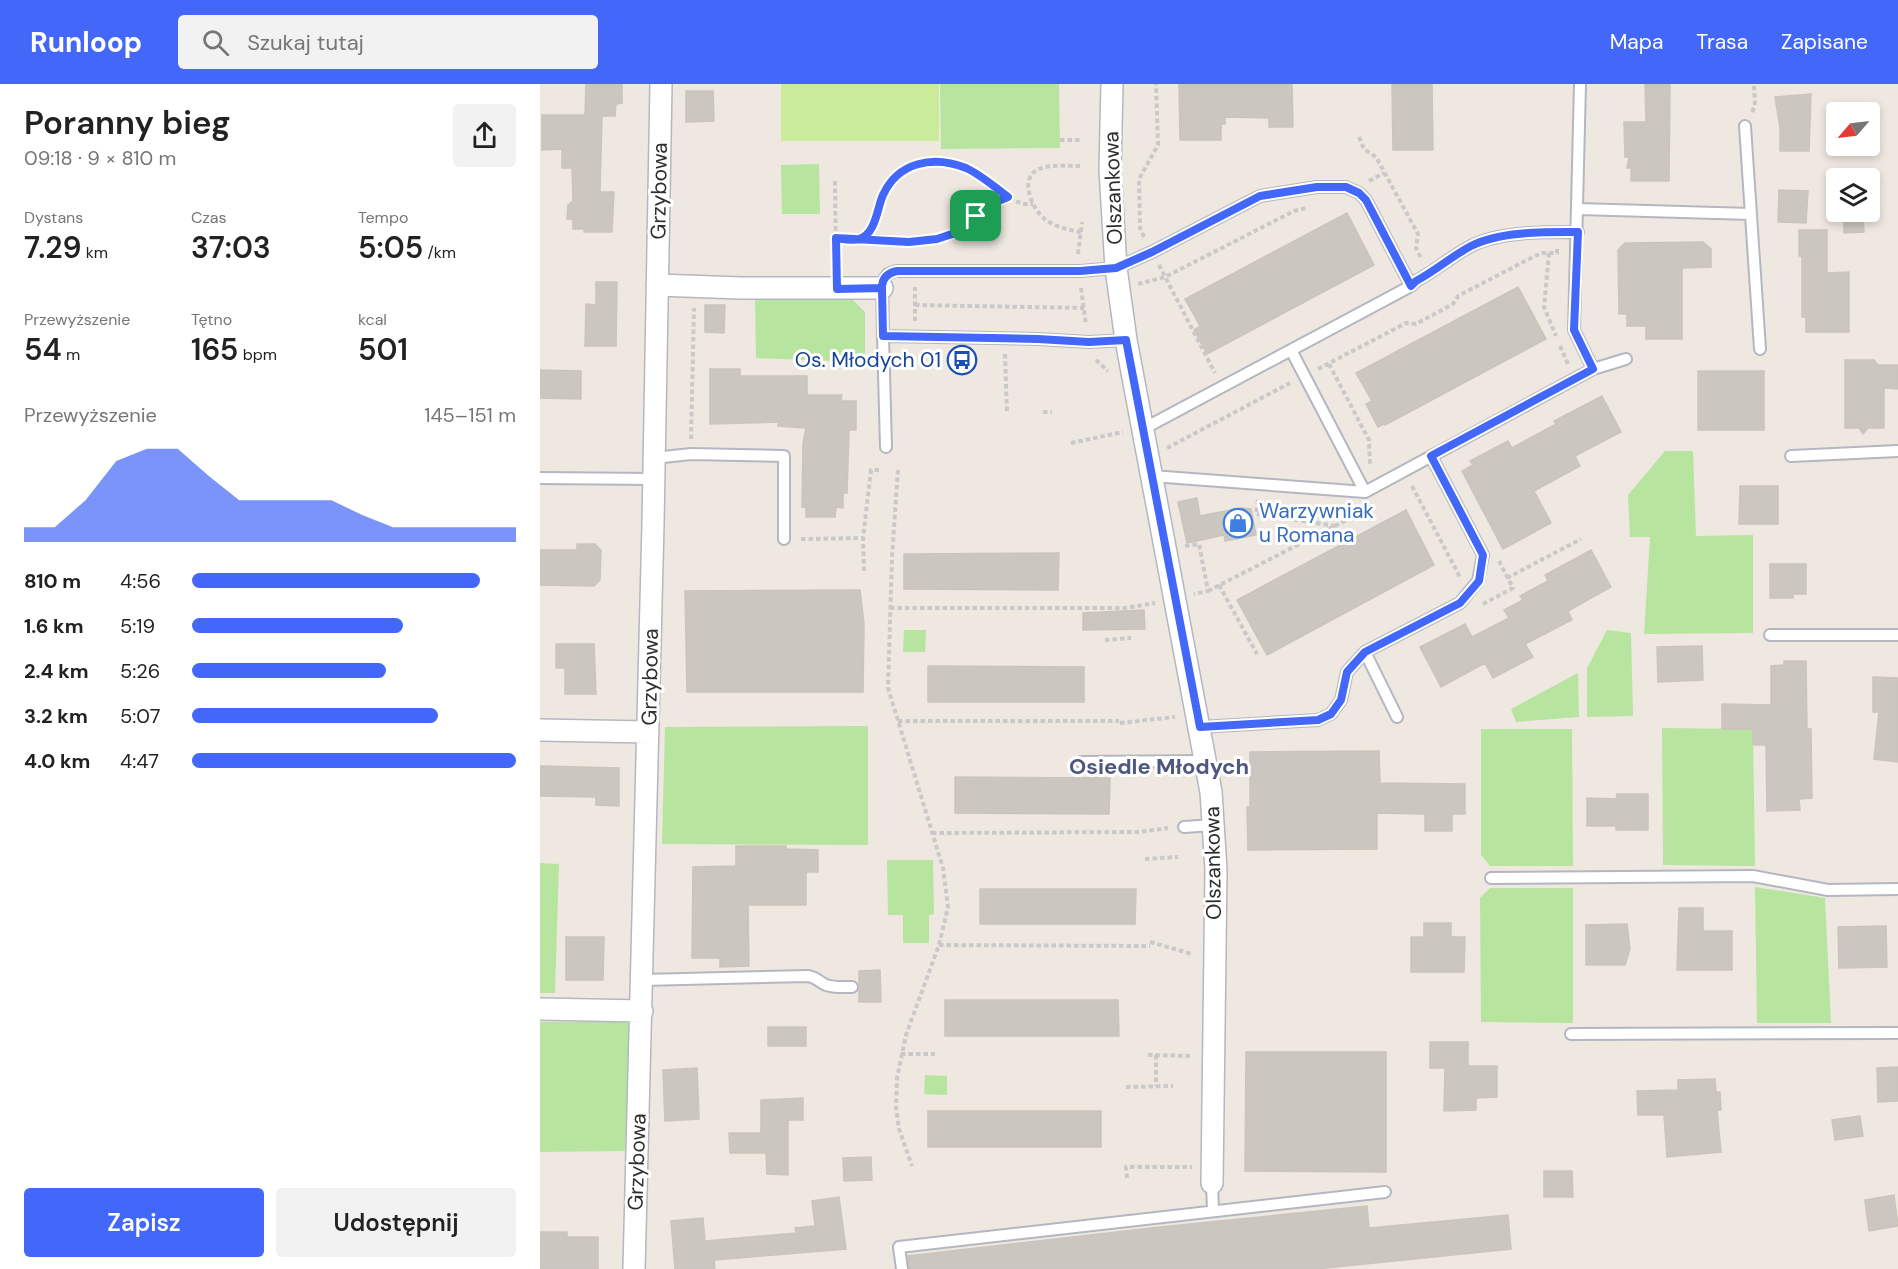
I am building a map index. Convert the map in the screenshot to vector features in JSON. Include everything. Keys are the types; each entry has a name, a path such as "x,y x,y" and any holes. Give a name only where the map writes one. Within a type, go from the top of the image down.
{"street":[{"name":"Grzybowa","path":"634,1269 643,980 661,84"},
{"name":"Olszankowa","path":"1112,84 1110,170 1116,268 1126,340 1133,431 1152,476 1211,792 1216,870 1211,1175"},
{"path":"657,285 882,288"},
{"path":"540,730 648,732"},
{"path":"540,1009 642,1011"}],"lane":[{"path":"1581,84 1574,330 1593,369"},
{"path":"1745,126 1760,349"},
{"path":"886,447 882,282 892,272 1080,271 1116,268 1260,196 1317,187 1346,187 1359,193 1366,200 1411,286"},
{"path":"1578,209 1750,214"},
{"path":"1133,431 1411,286 1472,246 1487,240 1578,232"},
{"path":"883,336 1089,342 1126,340"},
{"path":"1291,350 1365,492"},
{"path":"1152,476 1365,492 1593,369 1626,359"},
{"path":"1791,456 1898,451"},
{"path":"654,458 691,454 784,456 784,539"},
{"path":"1199,721 1318,720 1331,714 1341,700 1347,672 1365,652 1460,603 1479,581 1483,555 1431,456"},
{"path":"540,478 654,479"},
{"path":"1770,635 1898,635"},
{"path":"1365,652 1397,717"},
{"path":"1081,762 1206,761"},
{"path":"1184,827 1213,825"},
{"path":"1491,878 1753,876 1828,890 1898,889"},
{"path":"643,980 808,976 816,977 832,987 852,987"},
{"path":"1571,1034 1898,1033"},
{"path":"1211,1175 1213,1211"},
{"path":"902,1269 899,1247 1385,1192"}],"path":[{"path":"1745,126 1755,106 1754,84"},
{"path":"1359,137 1364,149 1376,157 1418,234 1416,248 1429,274"},
{"path":"1060,140 1082,140"},
{"path":"860,239 874,222 882,198 894,177 900,171 916,165 942,162 965,168 1008,197 1023,204 1033,204"},
{"path":"1081,166 1042,168 1032,173 1028,179 1033,204 1039,215 1059,227 1081,232"},
{"path":"1359,193 1363,185 1384,173"},
{"path":"835,181 837,289"},
{"path":"836,238 909,242 937,239 952,234 993,203 1008,197"},
{"path":"1134,286 1165,277 1294,211 1315,205"},
{"path":"1078,254 1082,222"},
{"path":"1161,451 1406,323 1416,324 1454,304 1458,296 1542,253"},
{"path":"915,271 915,325"},
{"path":"1081,290 1087,328"},
{"path":"691,454 694,296"},
{"path":"915,305 1084,308"},
{"path":"1092,358 1104,366 1112,377"},
{"path":"1329,363 1369,440 1370,468"},
{"path":"1006,372 1007,413"},
{"path":"1043,412 1052,412"},
{"path":"1071,443 1133,431"},
{"path":"864,571 863,538 871,470 882,470"},
{"path":"898,470 888,688 943,868 948,907 939,945 901,1054 896,1107 899,1130 912,1166"},
{"path":"1412,486 1468,593"},
{"path":"1259,498 1256,514 1337,526"},
{"path":"890,608 1126,608 1176,599 1208,591 1370,508"},
{"path":"784,539 863,538"},
{"path":"1508,578 1581,539"},
{"path":"1180,547 1199,544 1208,591"},
{"path":"1220,585 1257,654"},
{"path":"1105,640 1131,638"},
{"path":"898,721 1199,721"},
{"path":"932,833 1139,832 1184,827"},
{"path":"1145,859 1178,857"},
{"path":"939,945 1150,944 1214,960"},
{"path":"901,1054 935,1054"},
{"path":"1148,1055 1212,1057"},
{"path":"1156,1055 1156,1086"},
{"path":"1126,1087 1173,1086"},
{"path":"1127,1178 1126,1167 1211,1175"}],"green space":[{"path":"781,84 939,84 939,141 781,141"},
{"path":"940,84 1059,84 1060,148 941,149"},
{"path":"819,164 820,214 782,214 781,165"},
{"path":"755,298 852,299 865,312 865,362 756,358"},
{"path":"1665,451 1693,451 1696,536 1753,535 1753,633 1644,634 1650,537 1630,537 1628,495"},
{"path":"904,630 926,630 925,652 903,652"},
{"path":"1607,630 1631,633 1633,716 1587,717 1587,668"},
{"path":"1578,673 1579,717 1516,722 1511,709"},
{"path":"868,726 868,845 662,844 665,727"},
{"path":"1662,728 1753,729 1755,866 1663,865"},
{"path":"1481,729 1572,729 1573,866 1490,866 1481,855"},
{"path":"887,860 933,860 934,914 929,915 929,943 903,943 903,915 888,915"},
{"path":"540,863 559,864 555,993 540,993"},
{"path":"1755,887 1825,898 1831,1023 1757,1023"},
{"path":"1490,888 1573,888 1573,1023 1481,1022 1480,898"},
{"path":"540,1022 630,1022 625,1151 540,1152"},
{"path":"925,1075 947,1076 947,1095 924,1094"}],"building":[{"path":"586,84 622,84 622,103 616,104 615,116 602,116 600,192 614,192 612,232 584,232 584,229 573,229 573,219 567,219 568,205 573,201 572,168 562,168 562,149 542,150 542,115 585,115"},
{"path":"1179,84 1292,84 1293,127 1269,127 1269,118 1225,117 1225,124 1221,124 1221,140 1180,140"},
{"path":"1392,84 1432,84 1433,150 1393,150"},
{"path":"1645,84 1670,84 1669,181 1631,181 1631,168 1627,168 1629,157 1625,157 1624,122 1646,122"},
{"path":"686,91 713,91 714,121 686,122"},
{"path":"1811,94 1809,151 1780,151 1780,128 1775,97"},
{"path":"1779,190 1808,191 1806,223 1778,222"},
{"path":"1347,213 1374,265 1207,354 1194,330 1200,326 1185,299"},
{"path":"1844,222 1863,222 1864,232 1844,233"},
{"path":"1799,230 1827,230 1827,273 1849,272 1849,332 1806,332 1806,317 1802,317 1802,256 1799,256"},
{"path":"1703,242 1711,249 1711,267 1682,268 1682,339 1646,339 1646,326 1627,326 1627,314 1619,314 1618,250 1625,243"},
{"path":"596,282 617,282 616,346 585,346 586,304 596,305"},
{"path":"1518,287 1546,339 1378,427 1366,404 1372,401 1356,373"},
{"path":"705,305 725,305 724,333 705,332"},
{"path":"1845,360 1874,360 1878,365 1898,365 1898,389 1884,388 1884,428 1868,428 1863,434 1859,428 1845,428"},
{"path":"710,369 740,369 740,376 807,376 807,395 842,395 841,401 856,401 856,430 849,430 847,493 843,493 843,508 836,507 835,517 806,517 806,507 802,507 803,443 806,428 778,426 778,422 710,424"},
{"path":"540,370 581,371 581,399 540,398"},
{"path":"1698,371 1764,371 1764,430 1698,430"},
{"path":"1602,396 1621,432 1575,456 1580,466 1534,491 1551,523 1503,549 1462,471 1473,465 1470,461 1508,441 1512,448 1556,424 1554,421"},
{"path":"1740,486 1778,486 1778,524 1739,524"},
{"path":"1197,498 1200,516 1241,508 1251,509 1256,535 1225,541 1224,535 1187,543 1178,502"},
{"path":"1406,510 1434,565 1267,655 1237,600"},
{"path":"577,544 595,544 601,550 600,580 594,586 540,585 540,550 577,550"},
{"path":"1591,550 1611,587 1568,611 1572,620 1525,644 1533,657 1493,678 1485,663 1441,687 1420,647 1465,624 1472,637 1509,618 1504,610 1523,600 1520,596 1548,581 1545,575"},
{"path":"1059,553 1058,590 904,589 904,554"},
{"path":"1770,564 1806,564 1806,594 1793,594 1793,598 1770,598"},
{"path":"860,590 864,624 863,692 687,692 685,591"},
{"path":"1144,610 1145,629 1083,630 1083,613"},
{"path":"556,644 594,644 596,694 565,694 565,668 556,668"},
{"path":"1702,646 1703,680 1658,682 1657,647"},
{"path":"1784,661 1806,661 1807,729 1811,729 1812,798 1799,799 1800,810 1767,811 1766,745 1753,745 1753,729 1722,729 1722,704 1771,705 1771,666 1784,665"},
{"path":"928,666 1084,667 1084,702 928,702"},
{"path":"1873,677 1898,678 1898,762 1874,759 1879,712 1873,712"},
{"path":"1379,751 1380,783 1465,784 1465,814 1452,814 1452,831 1425,831 1425,814 1377,813 1377,849 1248,850 1247,807 1250,807 1250,752"},
{"path":"540,766 619,768 619,806 596,805 596,797 540,796"},
{"path":"955,777 1110,778 1109,814 955,813"},
{"path":"1617,794 1648,794 1648,830 1616,830 1616,826 1587,826 1587,798 1616,799"},
{"path":"736,846 786,846 786,849 818,850 818,872 806,872 806,905 748,905 749,966 720,967 720,958 692,958 693,867 736,866"},
{"path":"980,889 1136,889 1135,924 980,924"},
{"path":"1679,908 1703,908 1703,931 1732,931 1732,970 1677,970"},
{"path":"1424,923 1451,923 1451,937 1465,937 1464,972 1411,972 1411,937 1424,937"},
{"path":"1627,924 1630,949 1625,965 1586,965 1586,925"},
{"path":"1886,926 1887,967 1839,968 1838,927"},
{"path":"566,937 604,937 603,980 566,980"},
{"path":"880,970 881,1002 859,1002 859,971"},
{"path":"945,1000 1118,1000 1119,1036 945,1036"},
{"path":"768,1027 806,1027 806,1046 768,1046"},
{"path":"1430,1042 1468,1042 1468,1066 1497,1066 1497,1097 1476,1098 1476,1110 1444,1111 1445,1068 1430,1068"},
{"path":"1246,1052 1386,1052 1386,1172 1245,1171"},
{"path":"1898,1067 1898,1101 1878,1102 1877,1068"},
{"path":"697,1068 699,1119 665,1121 663,1070"},
{"path":"1715,1079 1716,1092 1720,1092 1721,1110 1717,1110 1721,1152 1667,1157 1664,1115 1638,1115 1637,1091 1678,1090 1678,1080"},
{"path":"803,1098 803,1120 788,1120 788,1175 767,1174 766,1153 730,1153 729,1133 761,1133 761,1100"},
{"path":"928,1111 1101,1111 1101,1147 928,1147"},
{"path":"1860,1116 1863,1136 1835,1140 1832,1120"},
{"path":"871,1157 872,1180 844,1181 843,1158"},
{"path":"1544,1171 1572,1171 1573,1197 1544,1197"},
{"path":"1894,1195 1898,1226 1869,1231 1865,1200"},
{"path":"839,1197 846,1249 714,1260 715,1269 675,1269 671,1221 703,1218 705,1241 796,1233 795,1228 815,1226 812,1201"},
{"path":"1367,1206 1369,1228 1508,1215 1511,1249 1316,1269 909,1269 908,1256"},
{"path":"540,1232 567,1232 567,1237 598,1237 598,1269 540,1269"}],"place":[{"name":"Os. Młodych 01","path":"962,360"},
{"name":"Warzywniak u Romana","path":"1238,523"}],"district":[{"name":"Osiedle Młodych","path":"1159,766"}],"route":[{"path":"976,216 952,234 918,242 836,238 837,289 882,288 883,336 1089,342 1126,340 1200,727 1318,720 1331,714 1341,700 1347,672 1365,652 1460,603 1479,581 1483,555 1431,456 1593,369 1574,330 1578,232 1504,236 1487,240 1472,246 1411,286 1366,200 1359,193 1346,187 1317,187 1260,196 1116,268 1080,271 897,271 888,274 882,282 882,288 837,289 836,238 860,239 865,235 874,222 884,193 900,171 923,163 942,162 974,172 1008,197 993,203 976,216"}]}
